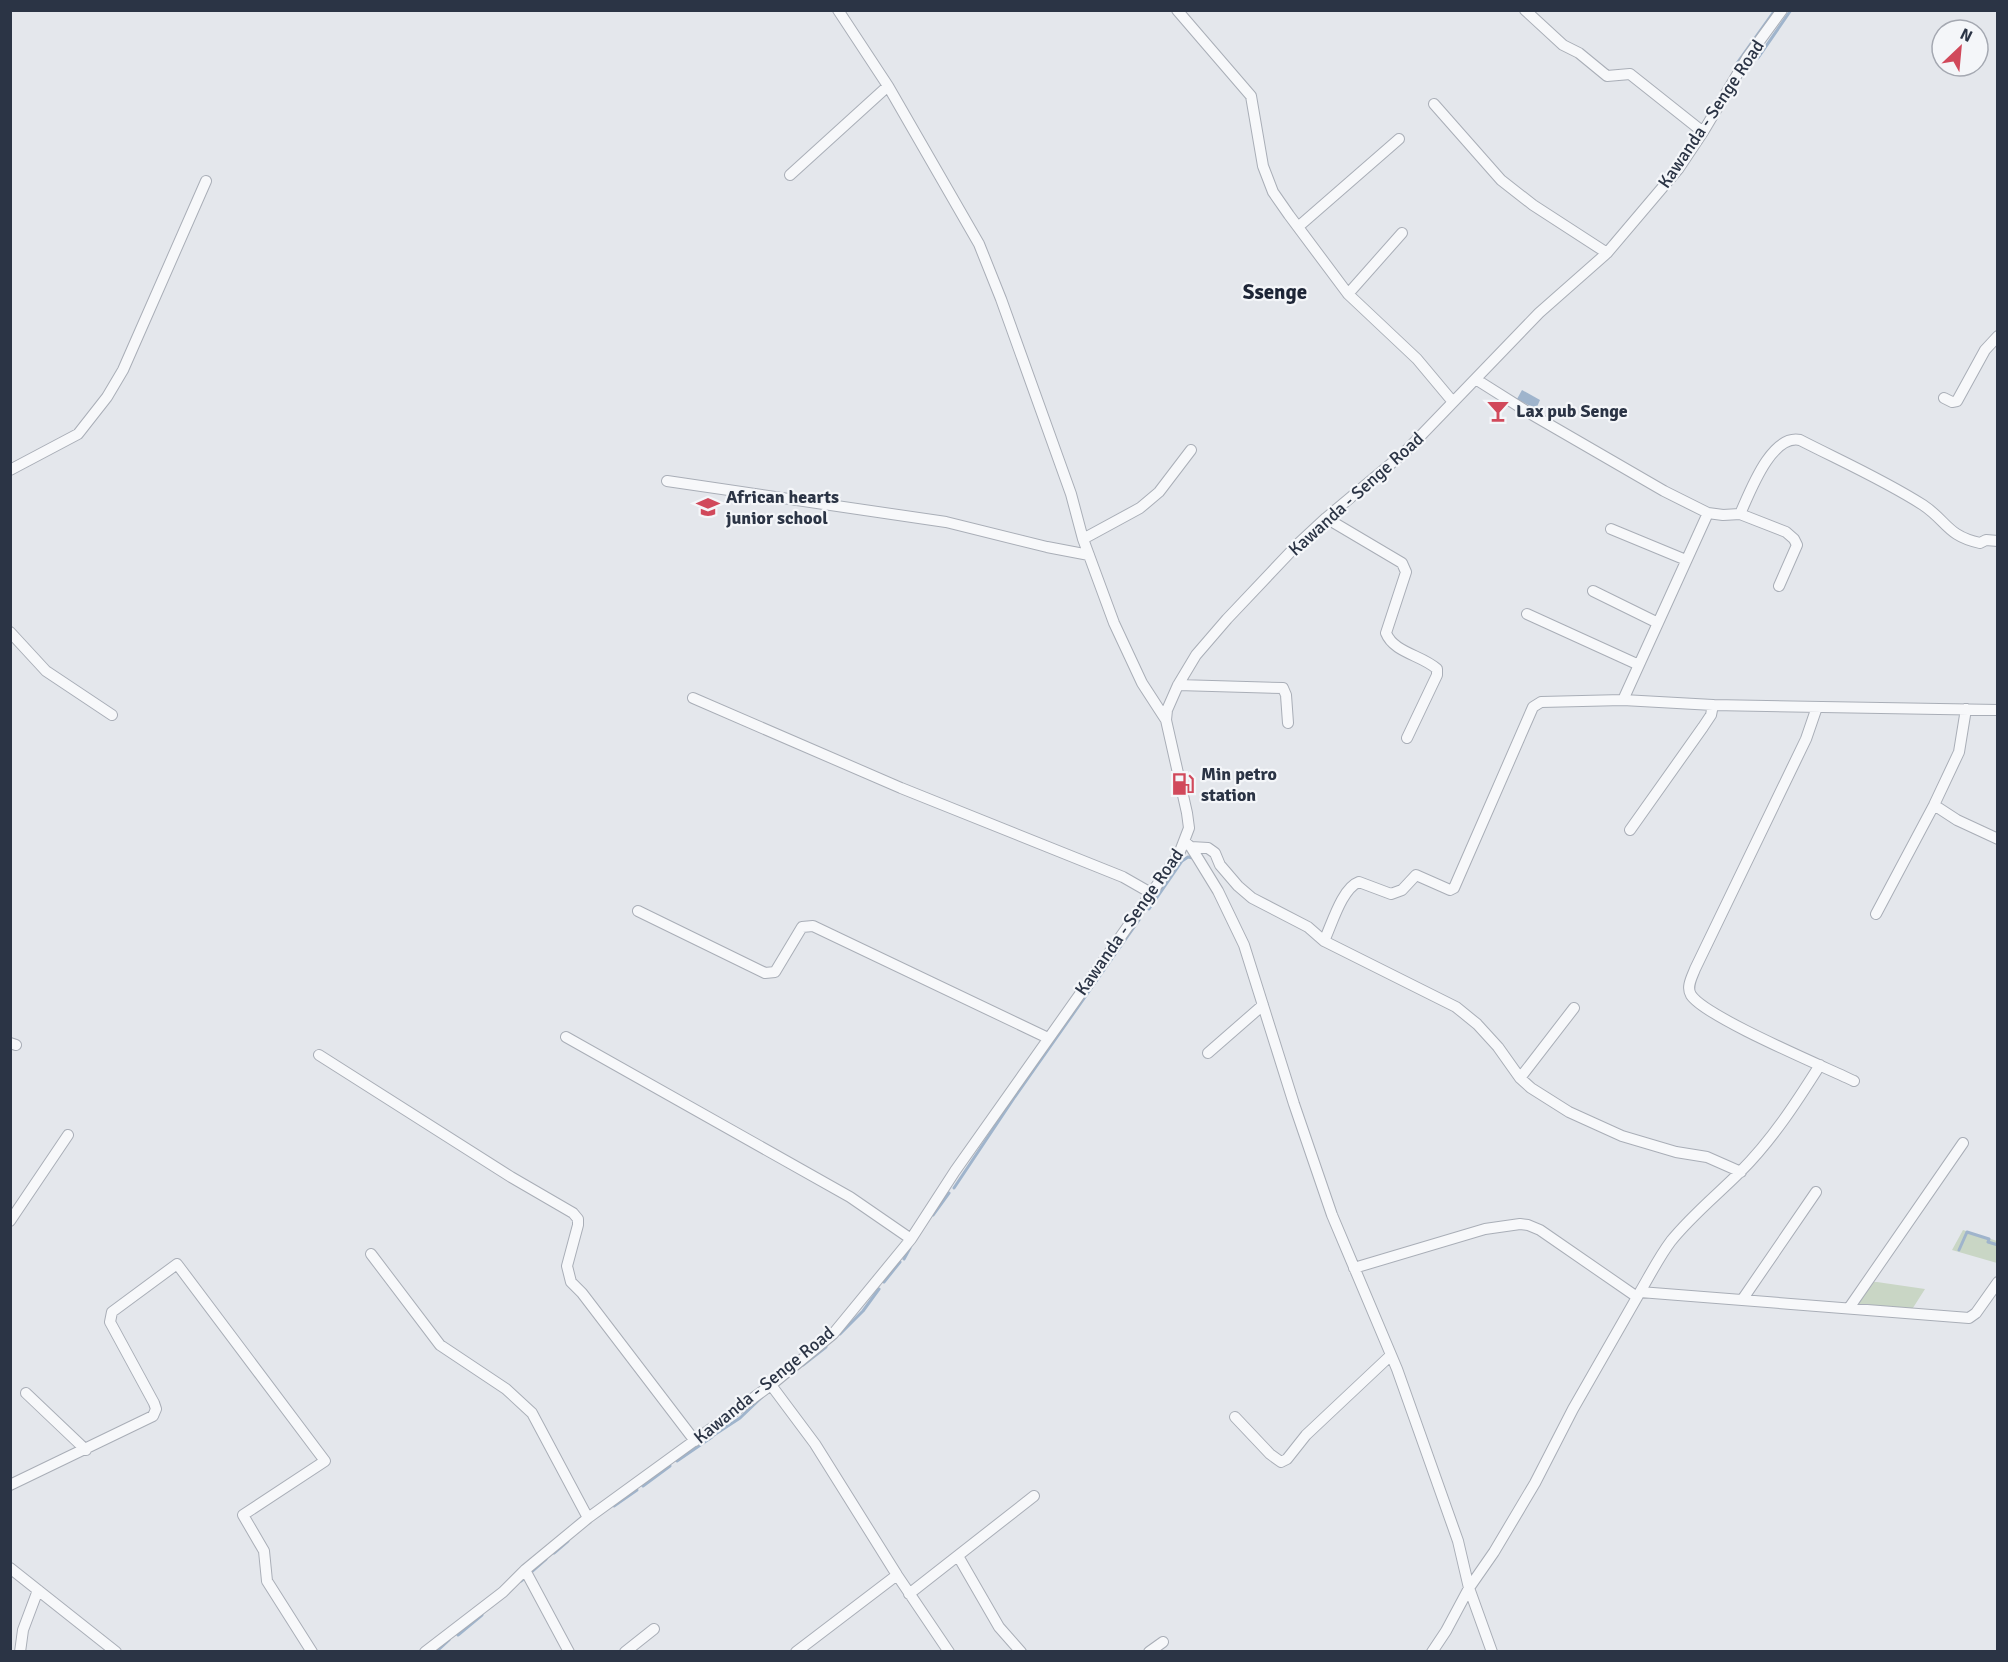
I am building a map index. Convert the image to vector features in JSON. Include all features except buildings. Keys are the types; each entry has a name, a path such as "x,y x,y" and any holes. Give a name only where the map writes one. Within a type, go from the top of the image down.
{"street":[{"path":"838,10 888,86 979,244 1071,494 1083,539 1114,623 1142,683 1166,720"},
{"path":"1177,10 1251,96 1263,166 1273,192 1348,294 1417,359 1453,402"},
{"path":"1525,10 1563,45 1579,52 1607,76 1630,74 1703,132"},
{"name":"Kawanda - Senge Road","path":"425,1652 503,1592 525,1570 588,1518 771,1385 832,1334 911,1239 955,1171 1048,1038 1188,844 1187,813 1166,720 1167,710 1178,685 1206,642 1298,544 1406,452 1539,313 1606,253 1679,168 1747,58 1782,10"},
{"path":"790,176 888,86"},
{"path":"1434,104 1501,180 1533,205 1606,253"},
{"path":"1298,227 1399,139"},
{"path":"10,470 78,434 107,397 123,370 206,182"},
{"path":"1348,294 1402,233"},
{"path":"1944,398 1952,402 1957,401 1985,350 1998,336"},
{"path":"1477,380 1664,491 1708,513 1740,514 1786,532 1794,538 1797,545 1779,586"},
{"path":"1740,514 1766,462 1778,446 1793,438 1877,479 1924,506 1958,537 1980,543 1986,540 1998,541"},
{"path":"1083,539 1140,508 1159,492 1191,450"},
{"path":"667,481 946,522 1089,555"},
{"path":"1623,700 1708,513"},
{"path":"1326,518 1401,563 1406,572 1386,633 1389,640 1396,646 1430,663 1437,669 1437,675 1407,738"},
{"path":"1611,529 1686,560"},
{"path":"1593,591 1658,622"},
{"path":"1527,614 1638,665"},
{"path":"10,632 46,671 112,715"},
{"path":"1178,685 1283,688 1286,695 1288,723"},
{"path":"693,698 901,788 1124,877 1151,893"},
{"path":"1324,941 1346,892 1352,884 1359,882 1391,894 1402,890 1416,875 1450,890 1454,888 1533,707 1541,702 1549,700 1623,700 1713,705 1998,710"},
{"path":"1630,830 1703,728 1713,705"},
{"path":"1817,707 1806,739 1695,969 1689,986 1690,994 1697,1002 1728,1021 1854,1081"},
{"path":"1876,914 1934,805 1959,752 1966,710"},
{"path":"1934,805 1957,820 1998,839"},
{"path":"1188,844 1208,848 1215,853 1220,865 1252,898 1308,927 1324,941 1456,1007 1477,1024 1498,1047 1520,1078 1531,1088 1569,1112 1622,1136 1676,1152 1707,1157 1741,1172"},
{"path":"1188,844 1218,891 1244,945 1332,1215 1397,1370 1458,1541 1469,1588 1492,1652"},
{"path":"638,911 765,973 775,972 781,965 802,927 813,926 1048,1038"},
{"path":"1208,1053 1263,1005"},
{"path":"1520,1078 1574,1008"},
{"path":"566,1036 850,1197 911,1239"},
{"path":"319,1055 511,1177 573,1213 579,1225 567,1266 572,1282 695,1441"},
{"path":"1432,1652 1535,1483 1573,1408 1671,1242 1693,1217 1741,1172 1788,1116 1820,1065"},
{"path":"10,1221 68,1135"},
{"path":"1849,1308 1963,1143"},
{"path":"1742,1300 1816,1192"},
{"path":"1354,1268 1485,1229 1520,1224 1540,1230 1639,1295 1742,1300 1969,1318 1976,1313 1998,1282"},
{"path":"371,1254 440,1345 506,1389 531,1413 588,1518"},
{"path":"10,1485 86,1450 150,1418 155,1413 154,1403 110,1322 110,1317 112,1312 177,1264 325,1461 243,1515 264,1551 267,1581 312,1652"},
{"path":"1235,1416 1270,1454 1281,1462 1287,1459 1306,1435 1390,1356"},
{"path":"771,1385 815,1444 909,1594 949,1652"},
{"path":"26,1393 86,1450"},
{"path":"909,1594 1034,1496"},
{"path":"958,1556 999,1627 1021,1652"},
{"path":"10,1568 116,1652"},
{"path":"525,1570 569,1652"},
{"path":"796,1652 897,1575"},
{"path":"20,1652 23,1630 38,1590"},
{"path":"625,1652 654,1629"},
{"path":"1149,1652 1163,1642"}],"green space":[{"path":"1963,1230 1997,1241 1997,1263 1952,1250"},
{"path":"1873,1282 1925,1289 1911,1311 1855,1306"}],"water":[{"path":"1522,390 1540,400 1536,409 1517,399"}],"waterway":[{"path":"1735,66 1775,10"},
{"path":"1758,58 1791,10"},
{"path":"1149,909 1182,861 1188,857 1193,858"},
{"path":"954,1188 1139,920"},
{"path":"933,1215 949,1193"},
{"path":"1959,1250 1967,1232 1989,1239 1988,1242 1998,1245"},
{"path":"904,1259 910,1248"},
{"path":"884,1282 900,1262"},
{"path":"840,1334 863,1311 879,1289"},
{"path":"803,1365 826,1347"},
{"path":"714,1435 740,1418 762,1397"},
{"path":"677,1461 712,1437"},
{"path":"643,1486 670,1466"},
{"path":"614,1506 637,1490"},
{"path":"554,1553 568,1541"},
{"path":"521,1581 546,1559"},
{"path":"458,1635 482,1615"},
{"path":"436,1652 449,1640"}],"place":[{"name":"Lax pub Senge","path":"1498,411"},
{"name":"African hearts junior school","path":"708,507"},
{"name":"Min petro station","path":"1183,784"}],"district":[{"name":"Ssenge","path":"1275,292"}]}
